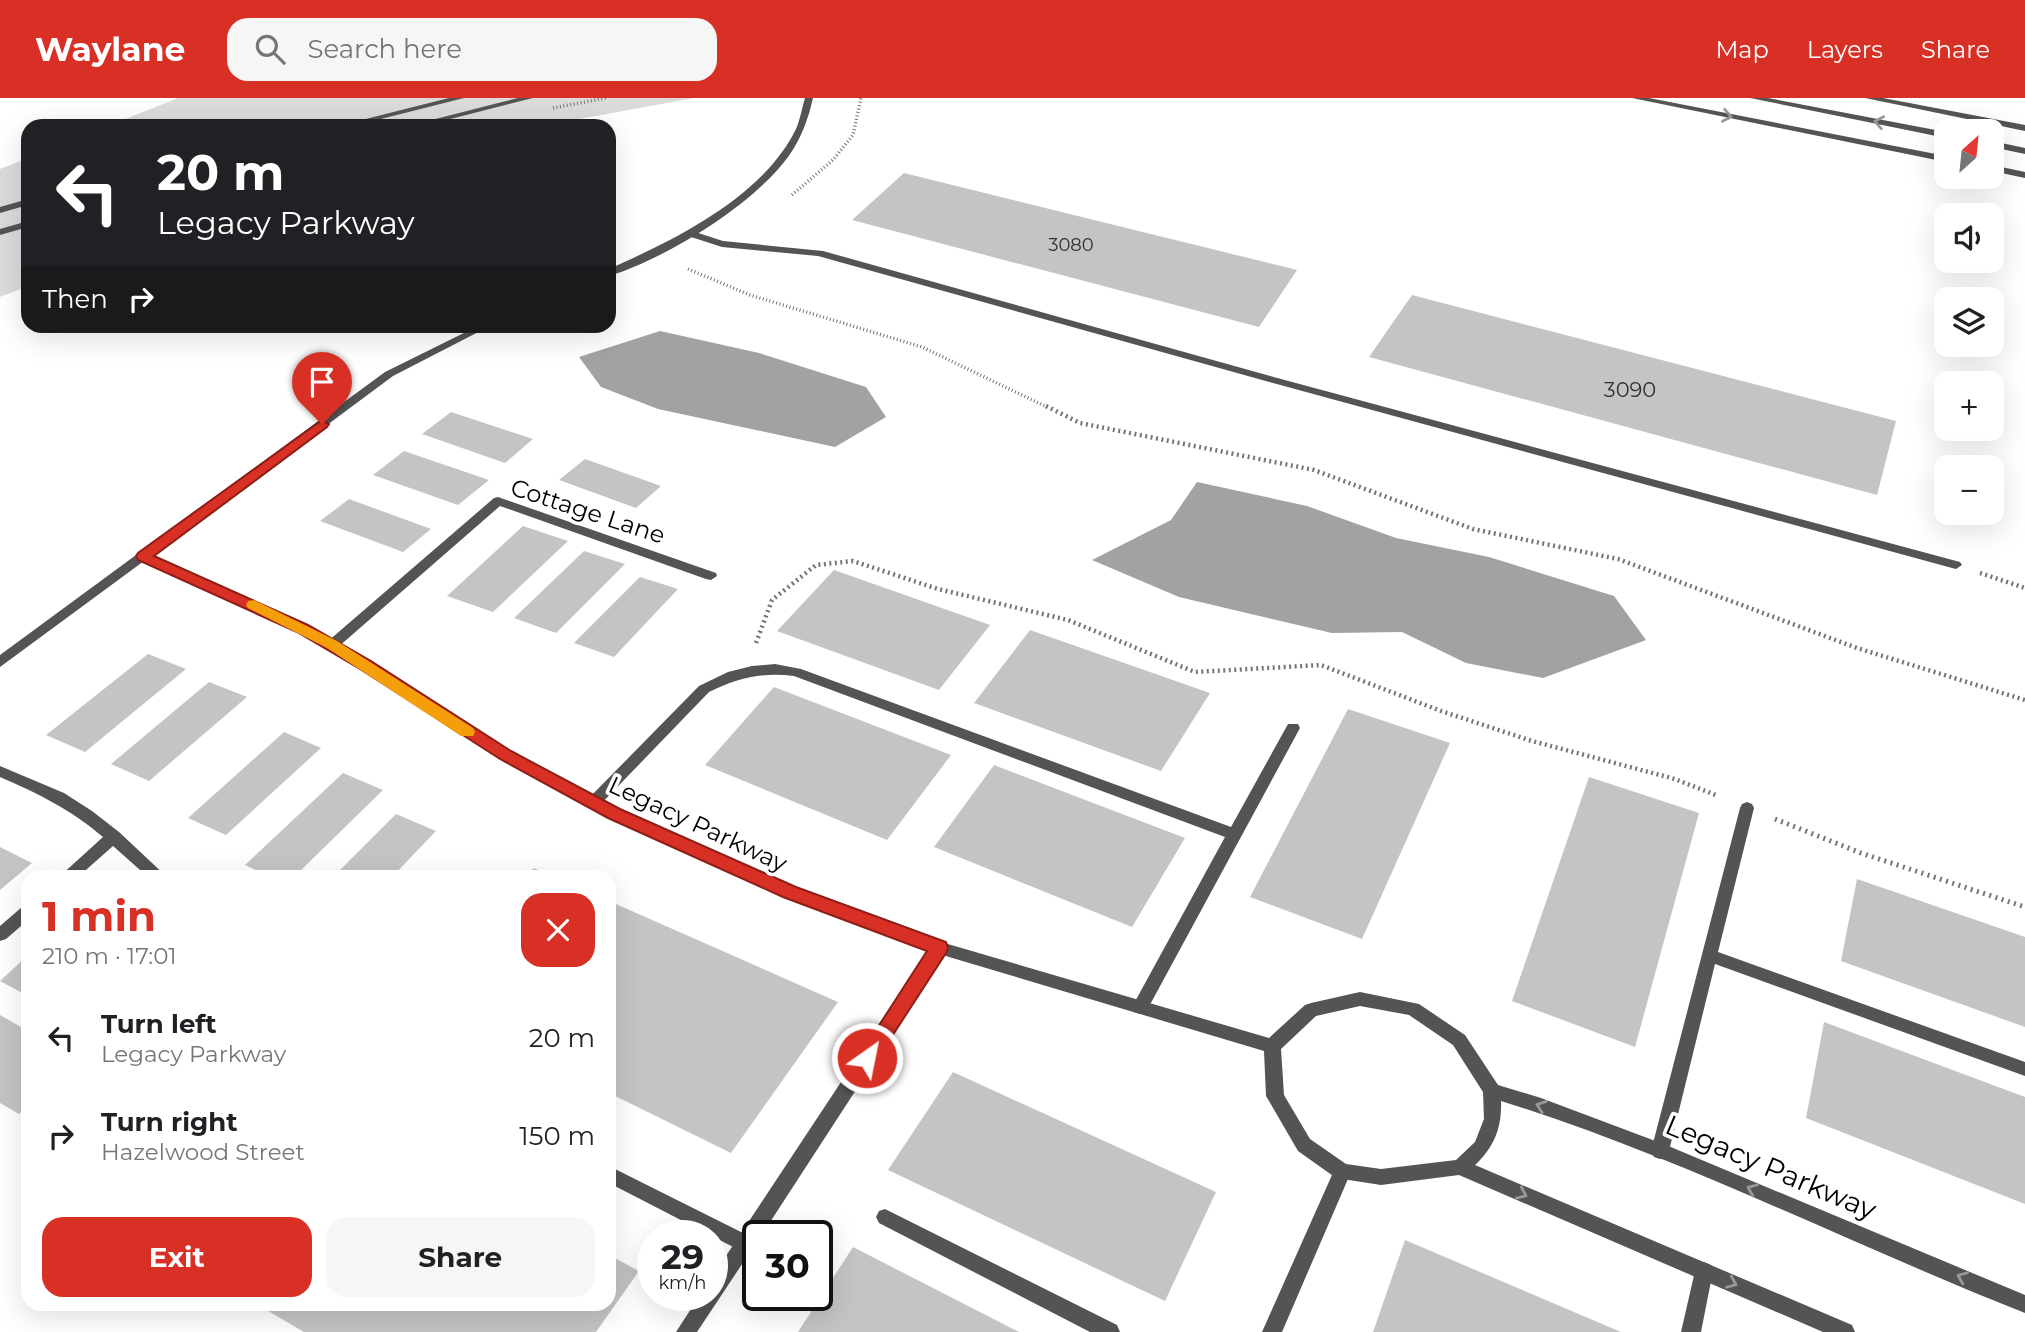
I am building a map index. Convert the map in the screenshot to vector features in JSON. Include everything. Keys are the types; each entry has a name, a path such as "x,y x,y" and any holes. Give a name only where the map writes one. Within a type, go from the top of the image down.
{"street":[{"path":"372,119 460,98"},
{"path":"441,119 529,98"},
{"path":"616,267 689,233 751,190 782,159 801,128 809,98"},
{"path":"1636,98 1934,157"},
{"path":"1754,98 1934,133"},
{"path":"1869,98 1945,109 1982,119"},
{"path":"2004,124 2025,128"},
{"path":"2004,147 2025,151"},
{"path":"2004,171 2025,175"},
{"path":"0,210 21,204"},
{"path":"0,232 21,226"},
{"path":"689,233 722,244 819,253 1303,388 1956,565"},
{"path":"0,662 389,374 471,333"},
{"name":"Cottage Lane","path":"332,645 498,501 711,576"},
{"name":"Legacy Parkway","path":"144,556 272,613 332,645 483,742 593,803 778,887 939,948 1272,1046"},
{"path":"593,803 704,688 728,677 775,669 796,672 1235,835"},
{"path":"1140,1007 1293,728"},
{"path":"0,771 59,797 114,836 151,870"},
{"path":"1661,1150 1747,808"},
{"path":"75,870 114,836"},
{"path":"0,935 21,917"},
{"path":"762,1220 939,948"},
{"path":"1708,955 2025,1069"},
{"path":"1460,1167 1482,1147 1493,1119 1492,1091 1459,1040 1413,1009 1360,999 1311,1010 1272,1046 1275,1096 1304,1145 1342,1171 1381,1177 1460,1167 1845,1332"},
{"name":"Legacy Parkway","path":"1492,1091 1661,1150 2025,1304"},
{"path":"1272,1332 1342,1171"},
{"path":"616,1178 742,1242"},
{"path":"885,1217 1110,1332"},
{"path":"728,1270 742,1250"},
{"path":"1691,1332 1704,1271"},
{"path":"686,1332 700,1311"}],"path":[{"path":"782,204 834,159 853,135 861,98"},
{"path":"722,244 684,267 750,295 922,347 1080,423 1314,470 1473,529 1618,559 1857,648 2025,700"},
{"path":"752,671 757,636 772,600 816,565 853,561 938,589 1068,620 1195,672 1321,665 1454,716 1532,741 1675,779 1861,853 2025,907"},
{"path":"1956,565 2025,589"}],"shaded area":[{"path":"178,98 694,98 579,119 126,119"},
{"path":"21,161 21,289 0,297 0,169"},
{"path":"660,331 759,353 866,387 886,417 835,447 658,409 601,387 579,357"},
{"path":"1197,482 1307,506 1396,538 1489,557 1614,596 1646,640 1543,678 1466,663 1402,632 1332,633 1179,597 1092,560 1171,520"}],"building":[{"path":"904,173 1297,270 1259,327 852,220"},
{"path":"1412,295 1896,421 1877,495 1369,357"},
{"path":"451,412 533,439 505,463 422,434"},
{"path":"404,451 489,480 458,505 373,475"},
{"path":"585,459 661,486 636,508 559,480"},
{"path":"349,499 431,529 403,552 320,521"},
{"path":"523,526 568,541 493,612 447,596"},
{"path":"584,551 625,564 556,633 514,618"},
{"path":"834,570 990,625 939,690 777,631"},
{"path":"640,577 678,589 614,657 574,643"},
{"path":"1030,630 1210,693 1161,771 974,703"},
{"path":"148,654 186,669 85,752 46,735"},
{"path":"209,682 247,697 149,781 111,764"},
{"path":"774,687 951,755 887,840 705,765"},
{"path":"1348,709 1450,743 1362,939 1250,897"},
{"path":"284,732 321,748 226,835 188,818"},
{"path":"994,765 1185,838 1132,927 934,847"},
{"path":"343,773 383,790 301,870 256,870 245,865"},
{"path":"1589,777 1699,813 1635,1047 1512,1001"},
{"path":"396,814 436,831 399,870 340,870"},
{"path":"0,847 32,863 0,890"},
{"path":"1857,879 2025,937 2025,1027 1841,961"},
{"path":"616,904 838,1002 731,1153 616,1096"},
{"path":"21,962 21,992 0,981"},
{"path":"0,1015 21,1027 21,1112 19,1114 0,1103"},
{"path":"1824,1022 2025,1097 2025,1204 1806,1118"},
{"path":"953,1072 1216,1192 1165,1301 888,1170"},
{"path":"1405,1240 1621,1332 1373,1332"},
{"path":"853,1247 1019,1332 798,1332 812,1311 833,1311 833,1278"},
{"path":"616,1259 637,1270 637,1274 616,1304"},
{"path":"268,1311 611,1311 596,1332 304,1332"}],"slow traffic":[{"path":"254,605 332,645 467,732"}],"route":[{"path":"322,424 144,556 303,628 366,665 505,755 614,813 720,863 939,948 867,1058"}]}
